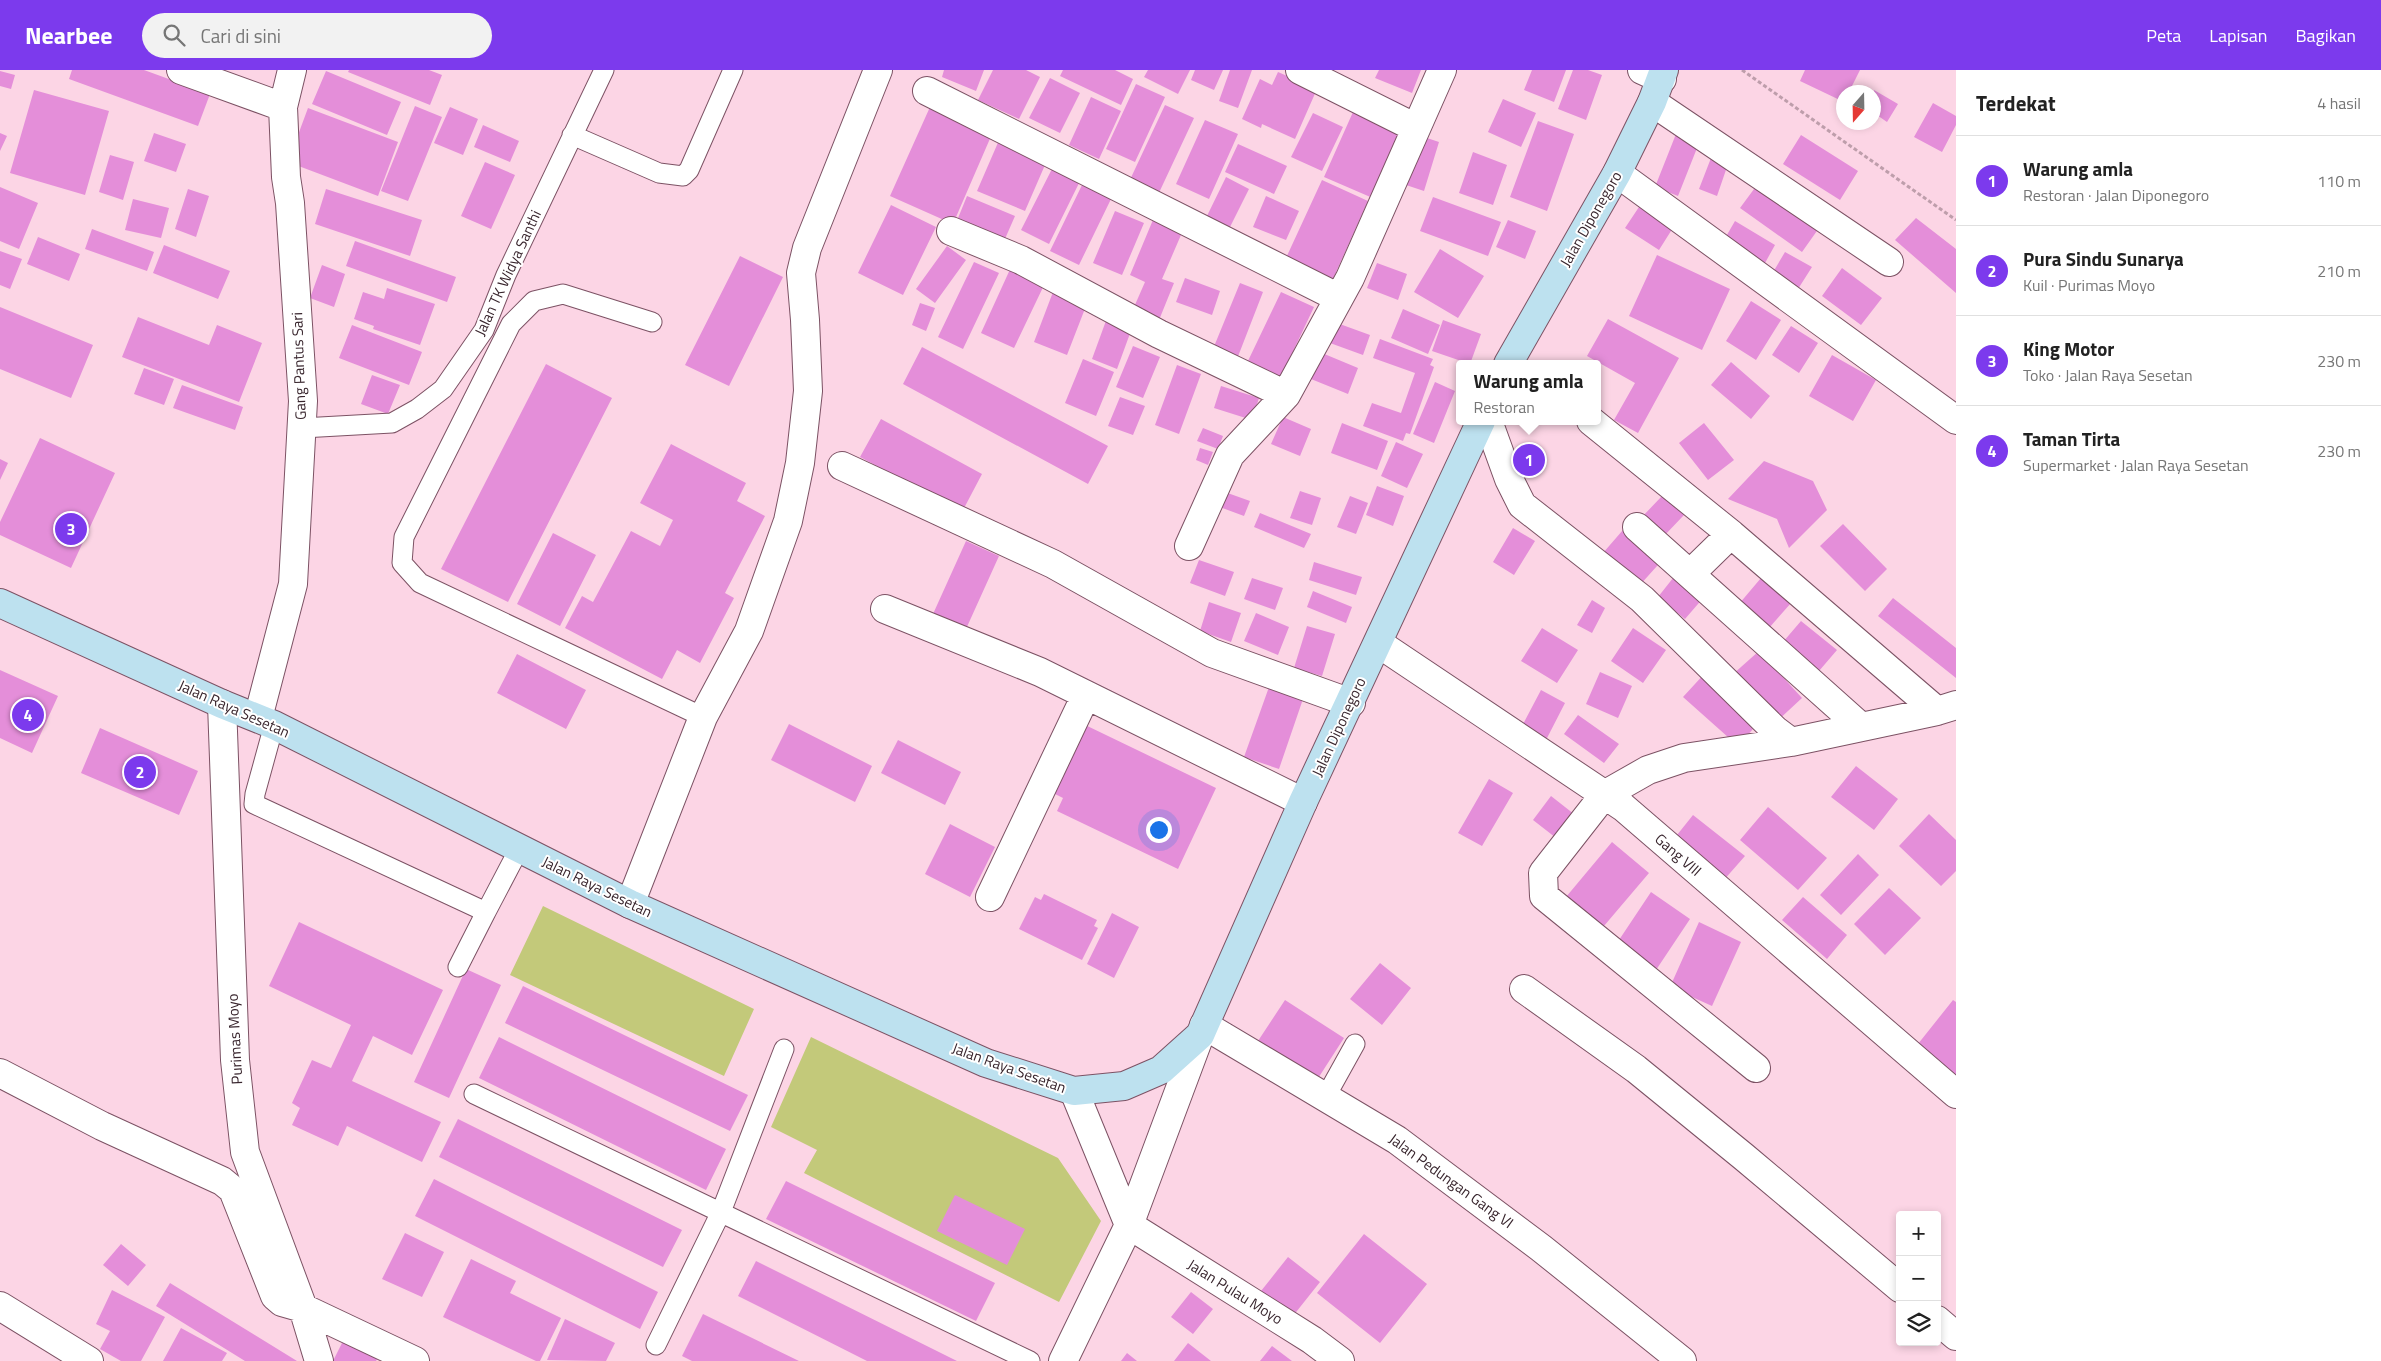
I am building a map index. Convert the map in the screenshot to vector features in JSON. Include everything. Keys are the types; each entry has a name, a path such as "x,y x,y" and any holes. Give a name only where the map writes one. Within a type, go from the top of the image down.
{"main road":[{"name":"Jalan Diponegoro","path":"1514,360 1618,173 1655,80"},
{"name":"Jalan Diponegoro","path":"1202,1030 1303,802 1351,703 1479,425"},
{"name":"Jalan Raya Sesetan","path":"0,603 222,704 266,721 630,904 986,1063 1074,1091 1124,1086 1161,1070 1202,1030"}],"street":[{"path":"181,70 283,107"},
{"name":"Gang Pantus Sari","path":"266,721 293,584 302,428 303,401 290,203 286,177 283,107 292,70"},
{"path":"630,904 703,717 749,630 788,521 800,463 808,391 805,320 800,273 807,248 878,70"},
{"path":"1300,70 1416,128"},
{"path":"1189,546 1230,456 1286,395 1339,298 1442,70"},
{"path":"1655,80 1890,262"},
{"path":"927,91 1339,298"},
{"path":"1618,173 1956,420"},
{"path":"951,231 1021,260 1151,330 1286,395"},
{"path":"1489,425 1509,479 1522,505 1642,599 1775,730 1791,742"},
{"path":"1596,425 1946,708"},
{"path":"842,466 1053,564 1212,653 1351,703"},
{"path":"1637,526 1861,728"},
{"path":"1690,574 1731,534"},
{"path":"885,609 1040,672 1303,802"},
{"name":"Gang VIII","path":"1378,643 1623,808 1956,1094"},
{"path":"990,897 1086,695"},
{"name":"Purimas Moyo","path":"222,704 235,1060 245,1152 303,1308 319,1361"},
{"path":"1756,1068 1544,896 1543,873 1604,795 1648,770 1684,758 1791,742 1946,708"},
{"path":"1524,989 1636,1069 1744,1156 1896,1285"},
{"path":"1063,1361 1129,1225 1202,1030"},
{"name":"Jalan Pedungan Gang VI","path":"1202,1030 1397,1140 1541,1248 1682,1361"},
{"path":"0,1073 102,1126 222,1180 233,1190 275,1296 282,1302 303,1308 415,1361"},
{"path":"1074,1091 1129,1225"},
{"name":"Jalan Pulau Moyo","path":"1129,1225 1312,1340 1340,1361"},
{"path":"0,1306 89,1361"},
{"path":"1941,1323 1956,1336"}],"lane":[{"name":"Jalan TK Widya Santhi","path":"302,428 392,423 416,409 443,389 484,330 506,275 604,70"},
{"path":"572,135 659,173 683,176 689,170 734,70"},
{"path":"652,322 563,294 534,301 511,324 404,537 402,563 420,583 703,717"},
{"path":"266,721 254,804 486,912"},
{"path":"458,967 518,849"},
{"path":"1325,1098 1355,1044"},
{"path":"656,1346 721,1212 784,1049"},
{"path":"474,1094 721,1212 994,1353 1030,1361"}],"path":[{"path":"1742,70 1956,220"}],"green space":[{"path":"543,906 754,1009 724,1076 510,975"},
{"path":"811,1037 1058,1158 1101,1221 1059,1302 804,1173 817,1150 771,1127"}],"building":[{"path":"72,70 144,70 210,94 198,126 69,79"},
{"path":"349,70 429,70 442,75 430,105 348,72"},
{"path":"944,70 984,70 976,91 942,77"},
{"path":"993,70 1026,70 1040,77 1019,119 978,100"},
{"path":"1063,70 1115,70 1133,79 1121,105 1060,76"},
{"path":"1148,70 1190,70 1178,94 1144,77"},
{"path":"1195,70 1223,70 1214,90 1191,80"},
{"path":"1230,70 1252,70 1238,108 1219,101"},
{"path":"1379,70 1421,70 1412,93 1375,78"},
{"path":"1532,70 1566,70 1554,102 1524,90"},
{"path":"1573,70 1588,70 1602,75 1586,120 1558,109"},
{"path":"1805,70 1860,70 1852,85 1836,85 1836,98 1800,81"},
{"path":"0,71 15,75 11,89 0,86"},
{"path":"326,71 401,102 387,135 312,104"},
{"path":"1278,72 1317,89 1295,139 1262,124 1261,128 1242,119 1260,79 1272,85"},
{"path":"1050,78 1080,93 1060,133 1029,118"},
{"path":"1136,84 1165,97 1135,162 1106,149"},
{"path":"34,90 109,111 85,195 10,173"},
{"path":"1881,94 1898,104 1887,122 1881,118"},
{"path":"1091,97 1121,111 1099,159 1069,145"},
{"path":"1503,99 1536,113 1521,147 1488,132"},
{"path":"1933,103 1956,116 1956,125 1942,152 1914,137"},
{"path":"1165,105 1194,118 1157,197 1128,184"},
{"path":"415,106 442,117 408,201 381,191"},
{"path":"450,107 478,119 463,155 434,143"},
{"path":"930,107 992,134 953,224 890,196"},
{"path":"308,108 398,142 378,196 288,162"},
{"path":"1353,112 1404,135 1375,199 1324,177"},
{"path":"1313,113 1343,127 1322,171 1291,157"},
{"path":"1205,120 1238,134 1209,199 1176,184"},
{"path":"1538,121 1574,134 1547,211 1510,197"},
{"path":"483,125 519,141 510,162 474,147"},
{"path":"0,133 7,136 0,151"},
{"path":"154,133 186,144 176,172 144,161"},
{"path":"1676,134 1699,143 1678,196 1655,187"},
{"path":"1418,135 1439,142 1424,191 1403,184"},
{"path":"1801,135 1858,171 1840,200 1783,164"},
{"path":"1000,138 1048,158 1025,211 977,191"},
{"path":"1238,144 1287,166 1274,194 1225,172"},
{"path":"1473,152 1507,165 1493,205 1459,193"},
{"path":"110,155 134,162 123,200 99,192"},
{"path":"1711,158 1728,164 1717,196 1699,189"},
{"path":"485,162 515,175 491,229 461,216"},
{"path":"1055,163 1082,177 1049,244 1021,230"},
{"path":"1226,177 1249,189 1229,229 1206,218"},
{"path":"1322,180 1368,201 1333,279 1286,258"},
{"path":"1082,185 1111,199 1079,265 1050,251"},
{"path":"1757,185 1819,228 1802,252 1740,208"},
{"path":"0,187 38,203 19,249 0,241"},
{"path":"188,189 209,196 196,237 175,229"},
{"path":"326,189 422,220 410,256 315,224"},
{"path":"967,196 1015,216 1001,248 954,228"},
{"path":"1266,196 1299,211 1286,240 1253,227"},
{"path":"1433,197 1501,222 1488,256 1420,231"},
{"path":"133,199 169,208 161,238 125,230"},
{"path":"1643,201 1676,223 1659,250 1625,228"},
{"path":"891,205 936,227 903,295 858,273"},
{"path":"1115,211 1144,223 1122,275 1093,263"},
{"path":"1155,215 1184,228 1162,279 1174,283 1157,325 1131,314 1145,282 1130,275"},
{"path":"1916,218 1956,249 1956,293 1895,240"},
{"path":"1508,220 1536,231 1525,259 1496,247"},
{"path":"1735,221 1775,245 1765,263 1724,240"},
{"path":"92,229 154,252 147,271 85,249"},
{"path":"38,237 80,254 69,281 27,264"},
{"path":"355,241 456,277 447,302 346,266"},
{"path":"164,245 230,271 218,299 153,273"},
{"path":"947,246 966,260 935,303 916,289"},
{"path":"1440,249 1484,276 1458,318 1414,292"},
{"path":"0,251 22,259 10,289 0,285"},
{"path":"1785,252 1812,267 1798,289 1772,274"},
{"path":"1657,255 1730,289 1702,350 1629,316"},
{"path":"740,256 783,277 729,386 685,365"},
{"path":"974,262 999,273 963,349 938,337"},
{"path":"1377,263 1407,274 1398,300 1367,288"},
{"path":"322,265 345,274 334,307 310,298"},
{"path":"1012,265 1046,281 1014,348 981,333"},
{"path":"1842,268 1882,298 1861,325 1822,296"},
{"path":"1185,278 1220,291 1212,315 1176,302"},
{"path":"1240,283 1263,292 1237,359 1213,349"},
{"path":"387,288 435,304 420,345 373,329 374,326 354,319 363,292 384,299"},
{"path":"1053,292 1086,306 1067,355 1034,342"},
{"path":"1281,292 1314,307 1280,379 1247,363"},
{"path":"1751,301 1781,320 1756,360 1726,341"},
{"path":"920,303 935,308 926,331 912,325"},
{"path":"0,307 93,345 71,398 0,369"},
{"path":"1403,309 1440,325 1428,354 1391,338"},
{"path":"138,317 209,345 217,325 262,343 239,402 122,357"},
{"path":"1107,318 1132,328 1117,369 1092,359"},
{"path":"1608,319 1679,358 1638,433 1614,420 1635,383 1601,364 1601,360 1594,360 1587,356"},
{"path":"1443,320 1481,334 1471,360 1458,360 1432,351"},
{"path":"1337,323 1370,335 1363,355 1330,343"},
{"path":"352,325 422,352 409,385 339,358"},
{"path":"1791,326 1818,343 1799,373 1772,355"},
{"path":"1380,339 1433,359 1430,365 1434,367 1410,434 1406,433 1403,441 1363,426 1372,403 1401,413 1415,373 1373,358"},
{"path":"1133,346 1160,357 1143,398 1116,387"},
{"path":"922,347 1108,446 1088,484 903,384"},
{"path":"1322,353 1358,368 1348,394 1311,379"},
{"path":"1832,355 1876,380 1853,421 1809,396"},
{"path":"1083,359 1114,372 1096,416 1065,403"},
{"path":"1731,362 1770,396 1751,419 1711,385"},
{"path":"546,364 612,398 508,602 441,569"},
{"path":"1177,365 1201,374 1179,434 1155,425"},
{"path":"144,368 174,379 164,405 134,394"},
{"path":"372,375 400,385 388,414 361,404"},
{"path":"1435,382 1455,391 1434,443 1413,434"},
{"path":"182,385 243,407 235,430 173,408"},
{"path":"1221,386 1259,398 1252,420 1214,408"},
{"path":"1120,397 1145,406 1133,435 1108,426"},
{"path":"1283,417 1311,429 1300,456 1271,444"},
{"path":"881,419 982,474 962,512 860,457"},
{"path":"1342,423 1388,441 1377,470 1331,453"},
{"path":"1704,423 1734,460 1708,480 1679,443"},
{"path":"1203,428 1223,436 1218,449 1197,441"},
{"path":"40,438 115,473 71,568 0,535 0,522"},
{"path":"1396,442 1423,454 1407,488 1381,476"},
{"path":"671,444 746,483 737,501 765,516 725,593 734,598 700,663 677,650 662,679 565,628 582,596 593,602 631,531 660,546 673,520 640,503"},
{"path":"1200,448 1213,452 1208,465 1196,460"},
{"path":"0,459 8,463 0,480"},
{"path":"1764,461 1813,481 1827,510 1789,548 1777,519 1728,499"},
{"path":"1377,486 1404,496 1393,526 1366,515"},
{"path":"1222,491 1250,501 1244,516 1217,506"},
{"path":"1300,491 1321,498 1312,525 1290,518"},
{"path":"1350,496 1368,503 1356,534 1337,527"},
{"path":"1662,496 1684,515 1663,537 1642,517"},
{"path":"1260,513 1311,534 1304,548 1254,527"},
{"path":"1629,523 1666,556 1639,586 1603,553"},
{"path":"1843,524 1887,569 1865,591 1820,546"},
{"path":"1513,528 1535,541 1514,575 1493,562"},
{"path":"553,533 596,555 560,626 517,604"},
{"path":"966,541 999,556 966,629 933,614"},
{"path":"1199,560 1234,572 1225,596 1190,583"},
{"path":"1314,562 1362,577 1356,595 1309,580"},
{"path":"1677,573 1704,597 1685,619 1658,597"},
{"path":"1252,578 1283,588 1275,610 1244,599"},
{"path":"1761,578 1791,603 1769,628 1739,604"},
{"path":"1313,591 1352,607 1346,623 1307,607"},
{"path":"1893,598 1956,648 1956,678 1878,616"},
{"path":"1592,600 1605,608 1592,633 1577,625"},
{"path":"1209,602 1241,613 1231,642 1200,631"},
{"path":"1256,613 1289,627 1278,655 1244,641"},
{"path":"1801,621 1837,650 1819,671 1783,642"},
{"path":"1307,626 1335,634 1322,676 1294,668"},
{"path":"1542,628 1578,650 1557,683 1521,661"},
{"path":"1633,628 1666,650 1643,683 1611,661"},
{"path":"1759,651 1802,698 1776,722 1732,675"},
{"path":"517,654 586,690 566,729 497,693"},
{"path":"0,670 58,696 32,753 0,738"},
{"path":"1600,672 1632,686 1618,718 1586,704"},
{"path":"1706,672 1760,721 1738,746 1683,697"},
{"path":"1269,687 1303,699 1279,769 1244,757"},
{"path":"1541,690 1565,703 1546,740 1522,726"},
{"path":"1578,715 1619,744 1604,763 1564,734"},
{"path":"1079,722 1216,788 1178,869 1057,811 1063,798 1047,790"},
{"path":"789,724 872,766 855,802 771,760"},
{"path":"100,728 198,771 179,815 81,773"},
{"path":"898,740 961,772 945,805 881,773"},
{"path":"1856,766 1898,799 1874,830 1831,797"},
{"path":"1489,779 1513,793 1482,846 1458,833"},
{"path":"1551,796 1579,818 1560,841 1533,820"},
{"path":"1768,807 1827,858 1798,890 1740,840"},
{"path":"1929,814 1956,840 1956,871 1941,886 1899,846"},
{"path":"1693,815 1745,856 1723,881 1673,840"},
{"path":"950,824 995,847 970,897 925,874"},
{"path":"1612,842 1649,873 1598,933 1561,903"},
{"path":"1858,854 1879,875 1841,915 1820,895"},
{"path":"1889,888 1921,918 1885,955 1854,924"},
{"path":"1651,892 1690,919 1654,973 1615,946"},
{"path":"1044,894 1097,920 1094,926 1098,928 1082,960 1019,929 1035,897 1041,900"},
{"path":"1803,897 1847,935 1827,959 1782,920"},
{"path":"1112,913 1139,927 1114,978 1087,964"},
{"path":"299,922 443,990 412,1055 373,1036 352,1081 441,1122 422,1162 347,1126 338,1146 292,1125 300,1108 292,1103 312,1060 331,1068 351,1025 269,986"},
{"path":"1699,922 1741,942 1712,1006 1670,987"},
{"path":"1380,963 1411,988 1382,1025 1350,999"},
{"path":"466,969 501,985 449,1098 414,1082"},
{"path":"523,986 748,1095 730,1131 505,1023"},
{"path":"1285,1000 1344,1038 1315,1083 1256,1044"},
{"path":"1953,1000 1956,1002 1956,1083 1914,1049"},
{"path":"499,1037 726,1149 706,1190 479,1078"},
{"path":"458,1119 682,1230 663,1267 439,1157"},
{"path":"434,1179 658,1292 640,1329 415,1216"},
{"path":"786,1181 995,1283 976,1321 766,1219"},
{"path":"955,1195 1025,1229 1007,1265 937,1231"},
{"path":"405,1233 444,1252 422,1297 382,1279"},
{"path":"1364,1234 1427,1284 1380,1343 1317,1293"},
{"path":"121,1244 146,1265 128,1286 103,1265"},
{"path":"1288,1257 1320,1282 1289,1321 1257,1296"},
{"path":"471,1259 516,1281 510,1293 561,1318 540,1361 536,1361 443,1317"},
{"path":"756,1261 957,1361 867,1361 738,1296"},
{"path":"170,1283 297,1361 245,1361 156,1306"},
{"path":"112,1290 165,1317 141,1361 121,1361 100,1349 110,1331 96,1324"},
{"path":"1191,1292 1213,1309 1193,1334 1171,1317"},
{"path":"703,1314 799,1361 692,1361 682,1356"},
{"path":"565,1319 615,1343 606,1361 547,1360"},
{"path":"181,1328 227,1353 222,1361 163,1361"},
{"path":"344,1339 379,1356 376,1361 333,1361"},
{"path":"1188,1343 1211,1361 1174,1361"},
{"path":"1272,1346 1292,1361 1260,1361"},
{"path":"1127,1353 1137,1361 1121,1361"}],"place":[{"name":"Warung amla","path":"1529,460"},
{"name":"King Motor","path":"71,529"},
{"name":"Taman Tirta","path":"28,715"},
{"name":"Pura Sindu Sunarya","path":"140,772"}]}
